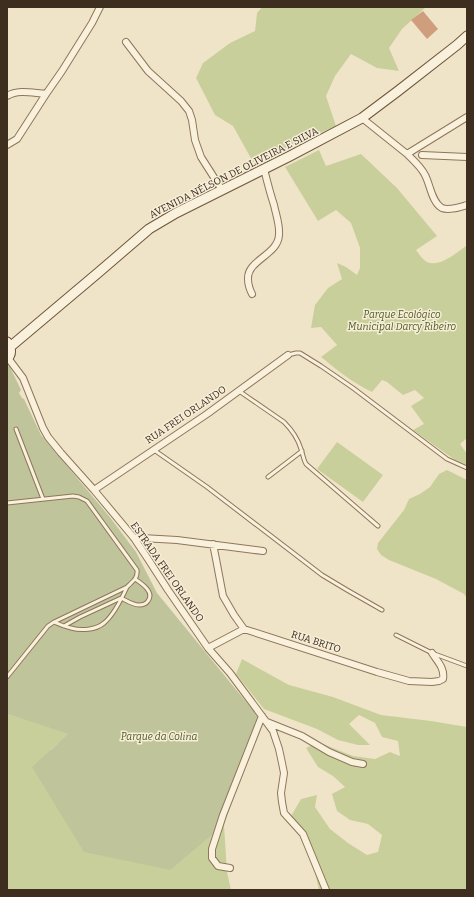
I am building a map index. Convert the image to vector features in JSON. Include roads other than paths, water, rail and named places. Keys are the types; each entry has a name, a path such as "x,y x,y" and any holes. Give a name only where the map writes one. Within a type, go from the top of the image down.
{"street":[{"path":"7,145 17,139 62,71 92,23 100,7"},
{"name":"AVENIDA NÉLSON DE OLIVEIRA E SILVA","path":"8,344 19,339 149,229 176,212 264,169 362,118 416,78 467,36"},
{"path":"126,42 148,71 181,101 189,111 195,140 201,157 222,190"},
{"path":"7,96 21,91 46,94"},
{"path":"407,154 467,117"},
{"path":"362,118 407,154 419,166 425,176 434,199 440,206 445,209 450,209 467,205"},
{"path":"419,166 425,143"},
{"path":"422,155 467,157"},
{"path":"252,294 248,280 250,270 270,251 278,241 279,236 279,223 264,169"},
{"path":"8,344 10,352 8,358"},
{"name":"RUA FREI ORLANDO","path":"94,490 239,391 288,355"},
{"name":"ESTRADA FREI ORLANDO","path":"8,358 23,378 48,437 134,538 208,648 230,673 274,731 284,773 281,793 284,813 303,834 326,890"},
{"path":"134,538 177,540 263,550"},
{"path":"208,648 244,629 223,596 213,544"},
{"name":"RUA BRITO","path":"244,629 376,672 409,681 432,682 444,679 442,668 432,653"},
{"path":"230,868 218,866 212,858 212,849 223,815 262,716"},
{"path":"267,722 302,736 329,752 352,762 363,764"}],"lane":[{"path":"288,355 296,352 300,353 316,363 353,388 447,458 467,468"},
{"path":"239,391 284,422 290,428 300,446 303,460 310,468 378,526"},
{"path":"16,429 43,499"},
{"path":"154,450 207,487 322,574 382,610"},
{"path":"268,477 302,451"},
{"path":"7,503 78,496 87,501 137,570 135,579 127,586 48,626 7,677"},
{"path":"64,626 121,598 138,605 145,604 150,597 149,591 143,584 135,579"},
{"path":"54,622 70,628 81,630 103,624 109,618 127,586"},
{"path":"396,635 432,653 467,666"}],"park label":[{"name":"Parque Ecológico Municipal Darcy Ribeiro","path":"402,320"},
{"name":"Parque da Colina","path":"159,737"}]}
